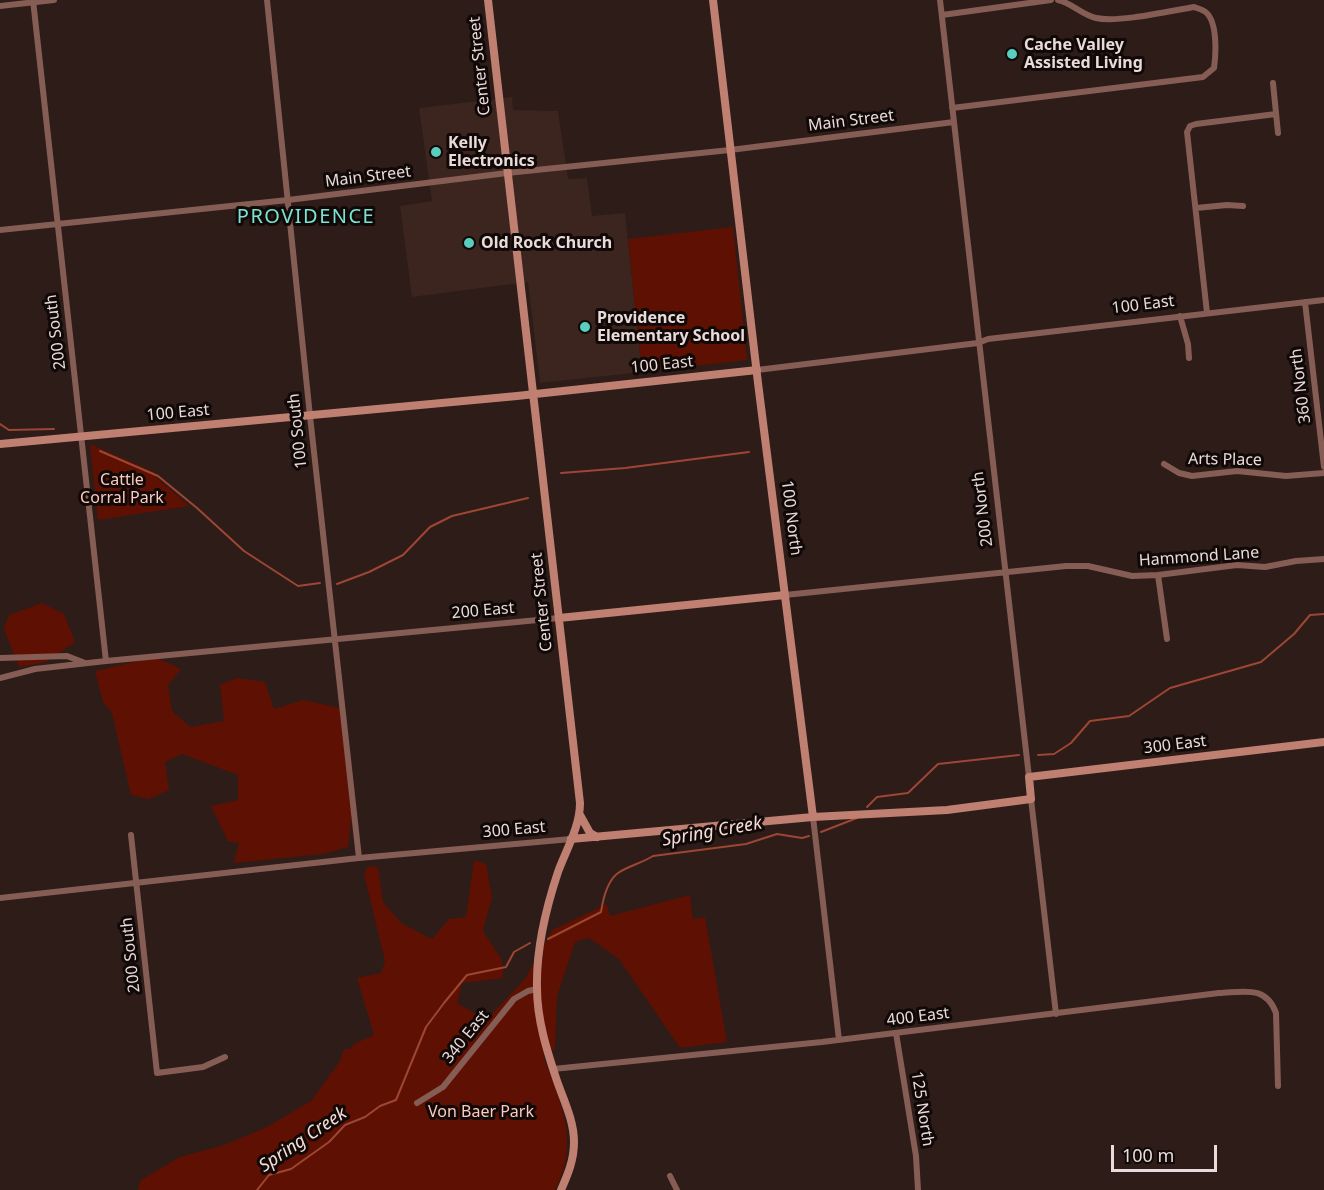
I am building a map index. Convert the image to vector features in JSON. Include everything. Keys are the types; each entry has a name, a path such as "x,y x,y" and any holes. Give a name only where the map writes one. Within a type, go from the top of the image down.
{"street":[{"path":"0,6 54,0"},
{"name":"100 South","path":"267,0 359,858"},
{"name":"Center Street","path":"488,0 580,815 558,874 543,929 537,963 541,1028 571,1119 574,1142 571,1167 561,1190"},
{"name":"100 North","path":"713,0 838,1040"},
{"name":"200 North","path":"940,0 1056,1014"},
{"path":"942,15 1051,0"},
{"path":"952,108 1203,77 1214,68 1216,54 1213,23 1205,11 1194,7 1114,19 1099,19 1086,15 1058,0"},
{"name":"200 South","path":"33,1 106,661"},
{"path":"1273,83 1278,133"},
{"path":"1208,313 1187,132 1190,126 1196,124 1276,114"},
{"name":"Main Street","path":"0,230 288,200 507,172 730,150 954,122"},
{"path":"1196,208 1243,206"},
{"name":"100 East","path":"0,444 310,416 757,370 978,343 988,339 1324,300"},
{"name":"360 North","path":"1305,302 1324,467"},
{"path":"1180,316 1188,344 1189,358"},
{"name":"Arts Place","path":"1164,464 1179,473 1192,476 1238,471 1286,476 1324,473"},
{"name":"Hammond Lane","path":"1005,573 1066,566 1088,566 1132,576 1158,575 1237,565 1265,567 1324,559"},
{"name":"200 East","path":"0,678 35,669 86,663 1005,573"},
{"path":"1158,575 1167,639"},
{"path":"0,658 67,656 86,663"},
{"name":"300 East","path":"1029,777 1324,742"},
{"name":"300 East","path":"0,898 359,858 813,817 947,810 1031,800"},
{"path":"580,815 590,833 597,837"},
{"name":"200 South","path":"131,835 157,1073 203,1067 225,1057"},
{"name":"340 East","path":"417,1103 443,1087 514,999 537,989"},
{"name":"400 East","path":"553,1069 838,1040 1220,993 1250,992 1264,994 1272,1002 1276,1013 1278,1086"},
{"name":"125 North","path":"896,1033 916,1156 918,1190"},
{"path":"670,1176 677,1190"}],"shaded area":[{"path":"512,97 513,110 558,111 568,179 587,178 592,216 625,213 642,372 540,383 528,282 412,297 400,206 432,201 419,108"}],"green space":[{"path":"733,227 747,360 642,372 628,239"},
{"name":"Cattle Corral Park","path":"90,444 154,472 157,478 189,506 98,520"},
{"path":"42,603 64,614 75,642 46,662 19,667 4,629 9,615"},
{"path":"155,657 181,669 168,685 172,711 190,727 224,721 220,685 237,678 265,682 274,709 303,700 340,708 352,813 348,847 323,854 234,863 239,843 228,841 211,806 238,800 238,775 182,754 165,762 169,790 149,799 131,795 112,713 103,702 95,671"},
{"name":"Von Baer Park","path":"474,860 486,864 492,897 483,931 502,960 503,978 462,983 457,1003 486,1020 525,979 552,930 607,904 610,916 690,895 693,919 705,917 727,1042 680,1048 619,959 589,938 575,942 557,997 555,1049 543,1055 561,1106 567,1138 563,1172 555,1190 138,1190 141,1180 180,1157 224,1145 267,1127 311,1101 340,1061 344,1049 350,1049 354,1044 374,1035 357,978 381,973 385,961 364,874 368,866 378,867 383,902 401,923 432,939 449,919 466,917"}],"waterway":[{"path":"0,424 9,430 54,429"},
{"path":"100,451 158,476 244,551 298,586 320,583"},
{"path":"561,473 625,468 749,452"},
{"path":"337,584 369,572 403,555 430,527 452,516 528,498"},
{"name":"Spring Creek","path":"1038,755 1054,754 1071,743 1090,721 1129,716 1170,688 1261,662 1294,634 1310,615 1324,614"},
{"name":"Spring Creek","path":"867,807 877,797 908,793 938,764 1019,755"},
{"name":"Spring Creek","path":"821,832 857,818"},
{"name":"Spring Creek","path":"548,939 601,912 606,891 614,876 653,856 746,844 777,834 802,838 809,836"},
{"name":"Spring Creek","path":"257,1190 269,1175 291,1169 329,1142 345,1125 396,1100 426,1027 467,975 506,967 514,952 530,943"}],"place":[{"name":"Cache Valley Assisted Living","path":"1012,54"},
{"name":"Kelly Electronics","path":"436,152"},
{"name":"Old Rock Church","path":"469,243"},
{"name":"Providence Elementary School","path":"585,327"}],"district":[{"name":"PROVIDENCE","path":"306,217"}]}
